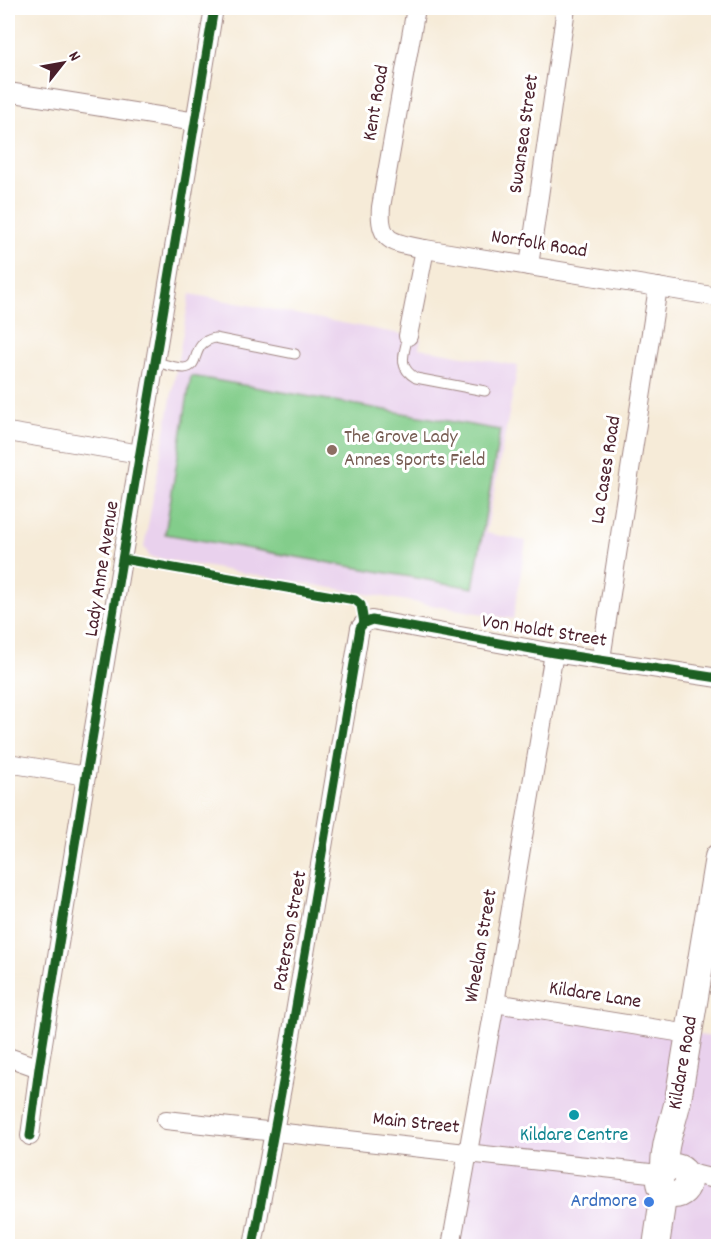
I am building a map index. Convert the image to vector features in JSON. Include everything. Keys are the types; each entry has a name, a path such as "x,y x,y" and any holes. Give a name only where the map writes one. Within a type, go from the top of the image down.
{"street":[{"name":"Lady Anne Avenue","path":"30,1137 86,776 214,8"},
{"name":"Kent Road","path":"381,207 416,8"},
{"name":"Swansea Street","path":"529,266 566,8"},
{"path":"8,92 196,122"},
{"name":"Norfolk Road","path":"381,207 382,231 395,242 425,249 718,297"},
{"path":"408,336 425,249"},
{"name":"La Cases Road","path":"601,659 658,287"},
{"path":"8,432 140,454"},
{"name":"Von Holdt Street","path":"364,623 372,620 554,653 718,678"},
{"name":"Paterson Street","path":"253,1246 360,628 364,623"},
{"name":"Wheelan Street","path":"451,1246 554,653"},
{"path":"8,763 86,776"},
{"name":"Kildare Road","path":"658,1239 674,1180 672,1127 718,857"},
{"name":"Kildare Lane","path":"495,1003 689,1034"},
{"path":"8,1057 39,1068"},
{"name":"Main Street","path":"166,1120 650,1173 674,1180 718,1181"}],"lane":[{"path":"408,336 404,366 407,373 416,378 485,391"},
{"path":"156,362 184,368 191,366 195,361 199,346 206,340 215,338 295,354"}],"shaded area":[{"name":"The Grove Lady Annes Sports Field","path":"190,294 421,338 419,348 518,366 486,533 526,541 513,619 150,557 144,547"},
{"path":"495,1003 718,1038 718,1246 451,1246"}],"green space":[{"path":"191,376 500,430 473,588 165,534"}],"cycle path":[{"path":"30,1136 86,776 214,8"},
{"path":"123,559 355,600 361,605 364,623"},
{"path":"364,623 372,620 554,653 718,678"},
{"path":"253,1246 286,1066 360,628 364,623"}],"place":[{"name":"The Grove Lady Annes Sports Field","path":"332,450"},
{"name":"Kildare Centre","path":"574,1115"},
{"name":"Ardmore","path":"649,1202"}]}
